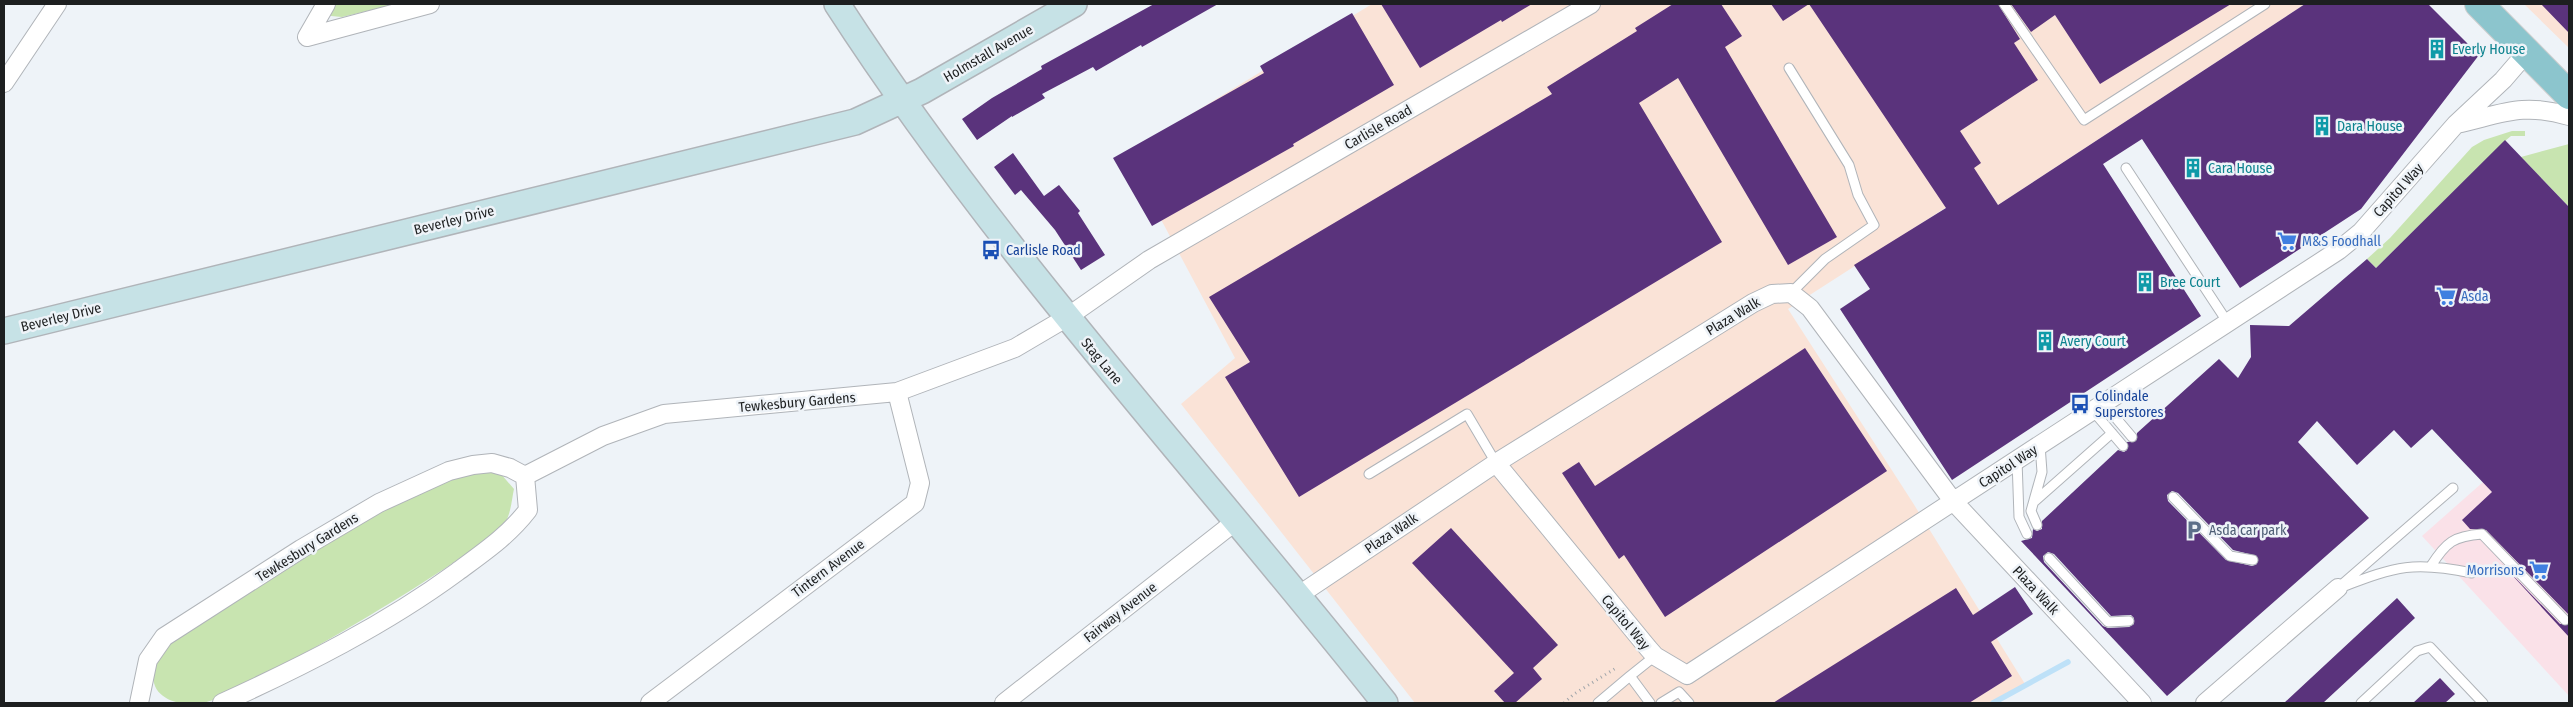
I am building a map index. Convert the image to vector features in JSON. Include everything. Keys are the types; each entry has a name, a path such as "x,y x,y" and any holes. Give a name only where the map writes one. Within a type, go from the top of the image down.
{"main road":[{"path":"2479,4 2528,51 2569,95"}],"street":[{"path":"4,83 57,4"},
{"path":"326,4 307,37 430,4"},
{"name":"Stag Lane","path":"837,4 902,102 1066,318 1299,595 1385,703"},
{"name":"Holmstall Avenue","path":"902,102 1074,4"},
{"name":"Carlisle Road","path":"1066,318 1150,260 1591,4"},
{"name":"Capitol Way","path":"1496,463 1651,652 1687,676 2339,250 2361,232 2456,124 2503,80 2528,51"},
{"name":"Beverley Drive","path":"4,331 855,122 902,102"},
{"path":"2456,124 2525,108 2540,109 2569,116"},
{"name":"Plaza Walk","path":"1299,595 1496,463 1753,303 1772,294 1791,293 1810,308 1953,501 2142,703"},
{"name":"Tewkesbury Gardens","path":"139,703 148,660 164,638 301,549 371,508 449,471 492,462 510,468 525,476 603,436 664,414 897,392 1015,348 1066,318"},
{"name":"Tintern Avenue","path":"650,703 914,502 920,483 897,392"},
{"path":"222,703 293,670 417,601 475,559 511,532 528,510 525,476"},
{"name":"Fairway Avenue","path":"1004,703 1236,521"},
{"path":"2205,703 2338,588"}],"lane":[{"path":"2004,4 2084,120 2265,4"},
{"path":"1790,68 1849,165 1858,195 1874,225 1825,259 1791,293"},
{"path":"2126,168 2228,323"},
{"path":"2098,407 2112,433 2122,446"},
{"path":"2098,407 2132,437"},
{"path":"1369,474 1467,414 1496,463"},
{"path":"2034,502 2112,433"},
{"path":"2037,525 2031,511 2042,472 2040,445"},
{"path":"2017,460 2019,518 2027,534"},
{"path":"2338,588 2453,488"},
{"path":"2173,497 2230,556 2253,560"},
{"path":"2431,566 2442,549 2454,539 2482,534 2565,620"},
{"path":"2049,558 2108,622 2129,621"},
{"path":"2338,588 2387,570 2419,565 2472,573"},
{"path":"2361,703 2417,651 2430,647 2483,703"},
{"path":"1602,702 1630,676 1651,652"},
{"path":"1630,676 1650,703"},
{"path":"1660,703 1679,692 1688,703"}],"path":[{"path":"1564,703 1574,694 1651,652"}],"shaded area":[{"path":"1372,4 2305,4 1998,205 1984,183 1788,309 1913,503 2025,684 1994,703 1415,703 1181,404 1235,358 1126,154"},
{"path":"2524,4 2569,4 2569,48"},
{"path":"2569,406 2569,696 2422,536"}],"green space":[{"path":"334,4 396,4 342,17 331,16 330,9"},
{"path":"2512,131 2525,131 2525,136 2511,136 2505,141 2376,268 2367,259 2390,238 2472,147 2484,140"},
{"path":"2569,144 2569,207 2521,157"},
{"path":"483,470 501,474 514,489 510,512 507,519 491,535 459,559 364,619 265,675 226,694 203,703 185,704 168,699 156,688 153,680 155,666 171,641 385,508 454,477"}],"building":[{"path":"1154,4 1218,4 1096,71 1093,67 1042,94 1045,98 1012,116 977,140 962,119 992,98 1042,69 1041,66"},
{"path":"1381,4 1532,4 1420,68"},
{"path":"1673,4 1721,4 1742,36 1725,47 1837,237 1788,265 1678,78 1639,103 1722,242 1299,497 1225,377 1250,362 1209,297 1552,94 1547,87 1637,31 1635,28"},
{"path":"1771,4 1809,4 1783,21"},
{"path":"1809,4 1998,4 2020,39 2014,43 2038,80 1960,131 1981,163 1974,168 1998,205 2305,4 2428,4 2479,55 2361,209 2240,288 2142,139 2103,164 2201,316 1952,480 1840,309 1870,289 1854,265 1946,208"},
{"path":"2011,4 2231,4 2100,84 2055,15 2031,32"},
{"path":"2541,4 2569,4 2569,33"},
{"path":"1352,13 1394,85 1293,144 1294,146 1152,226 1113,158 1264,73 1260,66"},
{"path":"2505,140 2569,207 2569,615 2486,530 2470,529 2462,520 2492,492 2432,429 2411,448 2394,430 2357,465 2317,421 2298,442 2369,518 2167,696 2021,541 2032,538 2033,529 2037,531 2042,529 2042,521 2118,450 2124,452 2127,450 2127,442 2136,441 2137,433 2219,359 2238,378 2251,357 2250,325 2289,326 2367,259 2376,268","holes":["2172,491 2178,493 2233,550 2257,556 2257,564 2252,566 2226,560 2168,501 2167,495","2048,552 2054,554 2111,616 2131,615 2134,618 2134,624 2129,627 2108,628 2103,626 2044,562 2043,556"]},
{"path":"1013,153 1044,196 1059,185 1080,211 1078,213 1105,255 1081,270 1055,230 1021,190 1015,195 994,167"},
{"path":"1805,348 1887,471 1665,617 1624,555 1619,559 1562,473 1579,462 1595,486"},
{"path":"1451,528 1558,645 1533,668 1542,679 1515,703 1505,703 1494,691 1514,673 1412,563"},
{"path":"2501,563 2560,624 2569,624 2569,637"},
{"path":"2015,587 2033,614 1991,642 2012,676 1969,703 1773,703 1956,588 1973,615"},
{"path":"2397,598 2415,618 2323,703 2284,703"},
{"path":"2440,678 2455,694 2445,703 2413,703"}],"waterway":[{"path":"1993,703 2068,662"}],"place":[{"name":"Everly House","path":"2437,49"},
{"name":"Dara House","path":"2322,126"},
{"name":"Cara House","path":"2193,168"},
{"name":"M&S Foodhall","path":"2287,241"},
{"name":"Carlisle Road","path":"991,250"},
{"name":"Bree Court","path":"2145,282"},
{"name":"Asda","path":"2446,296"},
{"name":"Avery Court","path":"2045,341"},
{"name":"Colindale Superstores","path":"2080,404"},
{"name":"Asda car park","path":"2194,530"},
{"name":"Morrisons","path":"2539,570"}]}
